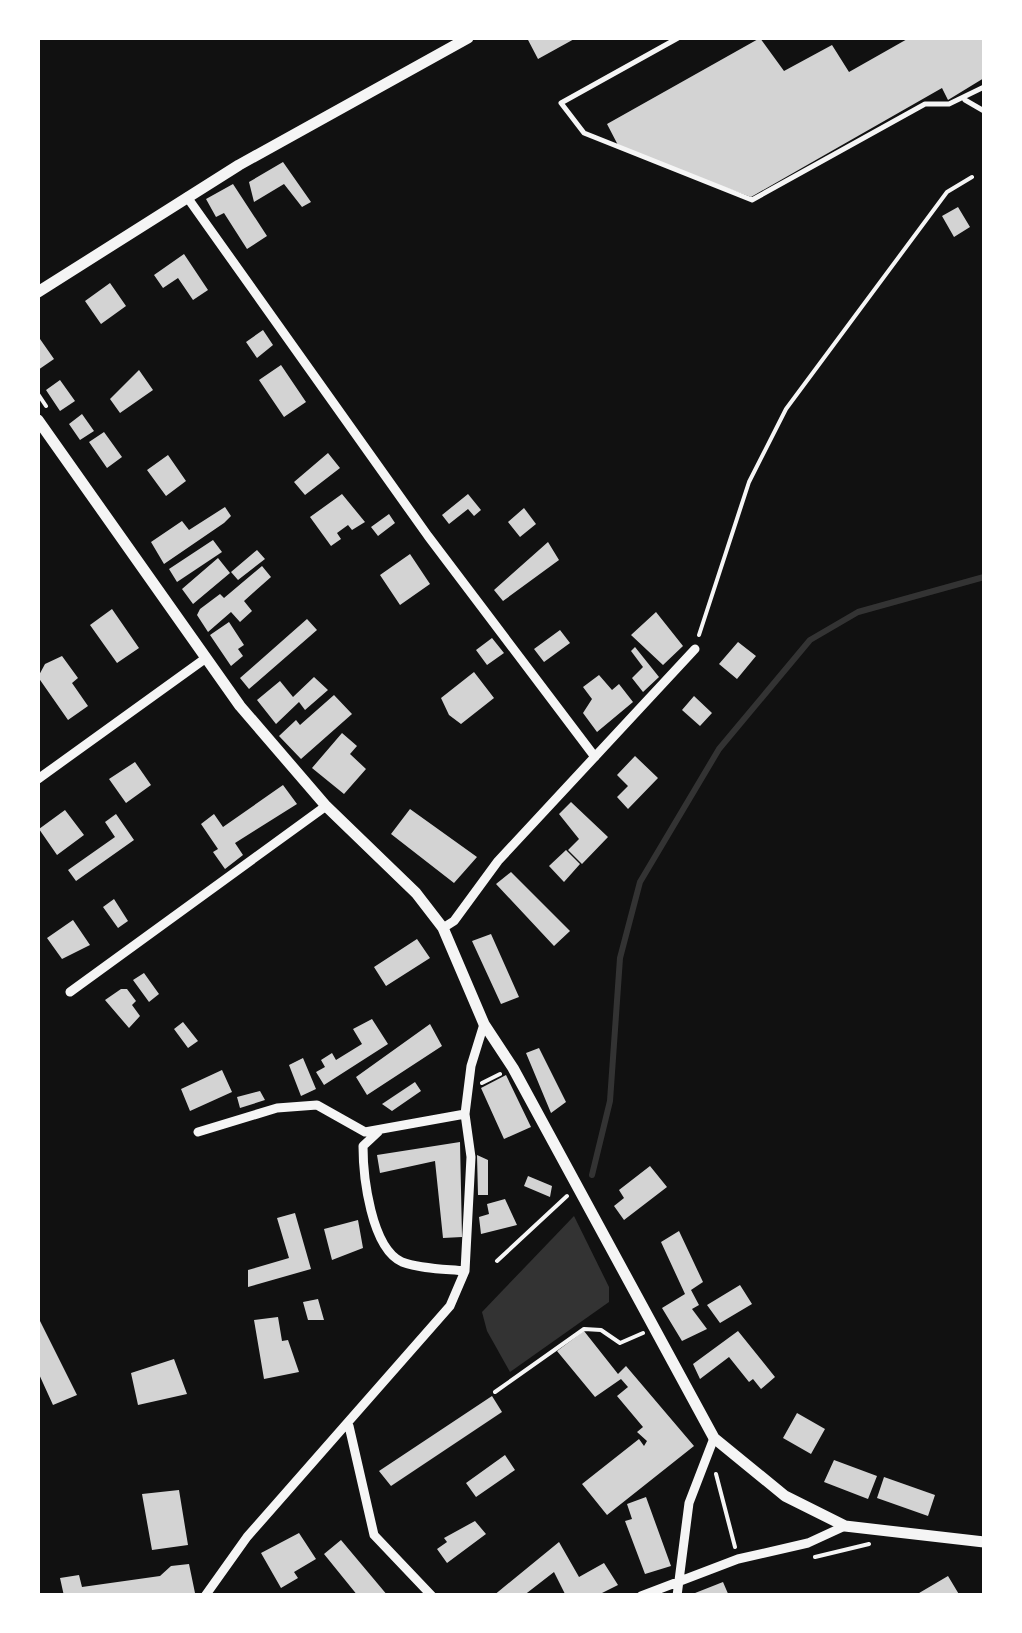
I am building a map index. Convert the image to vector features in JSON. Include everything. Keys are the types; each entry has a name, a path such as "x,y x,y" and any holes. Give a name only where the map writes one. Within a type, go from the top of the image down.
{"street":[{"path":"38,292 186,197 468,38"},
{"path":"186,197 428,536 595,757"},
{"path":"38,420 240,706 326,806 416,894 443,928 484,1024 513,1068 714,1438 785,1496 845,1526 984,1542"},
{"path":"443,928 454,921 498,861 694,649"},
{"path":"38,779 206,658"},
{"path":"70,992 326,806"},
{"path":"205,1596 247,1537 349,1426 450,1306 465,1271 471,1157 465,1114 484,1024"},
{"path":"198,1132 277,1108 317,1105 365,1132 465,1114"},
{"path":"378,1132 364,1146 363,1160 379,1234 389,1252 402,1262 465,1271"},
{"path":"349,1426 374,1536 432,1596"},
{"path":"677,1596 689,1503 714,1438"},
{"path":"641,1596 738,1559 808,1543 845,1526"}],"lane":[{"path":"678,38 561,103 584,133 752,200 925,104 964,100 984,88"},
{"path":"964,100 984,111"}],"path":[{"path":"694,649 749,482 786,409 947,192 972,177"},
{"path":"468,1090 513,1068"},
{"path":"497,1260 578,1186"},
{"path":"495,1392 584,1329 601,1330 620,1344 644,1333"}],"shaded area":[{"path":"574,1216 609,1287 609,1302 510,1372 487,1331 482,1312"}],"building":[{"path":"527,38 576,38 538,59"},
{"path":"760,38 784,71 832,45 849,72 909,38 984,38 984,78 948,100 942,88 751,197 620,149 607,124"},
{"path":"283,162 311,202 302,207 284,184 254,202 249,182"},
{"path":"233,184 267,236 247,249 224,213 216,217 206,199"},
{"path":"958,207 970,227 954,237 942,216"},
{"path":"184,254 208,290 193,300 178,278 163,288 154,275"},
{"path":"110,283 126,306 101,324 85,301"},
{"path":"263,330 273,345 257,358 246,342"},
{"path":"38,341 54,359 38,370"},
{"path":"281,365 306,402 284,417 259,380"},
{"path":"139,370 153,390 120,413 110,399"},
{"path":"60,380 75,401 60,411 46,390"},
{"path":"82,414 94,431 80,440 69,424"},
{"path":"104,432 122,457 107,468 89,442"},
{"path":"328,453 340,468 305,495 294,482"},
{"path":"168,455 186,481 166,496 147,470"},
{"path":"342,494 365,522 352,530 348,525 337,533 341,539 331,546 310,517"},
{"path":"468,494 481,510 474,516 468,509 449,524 442,515"},
{"path":"225,507 231,516 224,523 164,564 151,542 182,521 189,530"},
{"path":"524,508 536,524 520,537 508,522"},
{"path":"389,514 395,523 378,536 371,527"},
{"path":"213,540 222,552 177,582 169,569"},
{"path":"548,542 559,560 503,601 494,590"},
{"path":"257,550 265,559 238,580 231,572"},
{"path":"410,554 430,584 400,605 380,575"},
{"path":"218,558 230,573 193,604 182,589"},
{"path":"262,566 271,577 244,601 252,611 240,622 231,612 208,632 197,615 200,609 220,594 224,598"},
{"path":"112,609 139,648 117,663 90,625"},
{"path":"656,612 683,646 663,665 631,635"},
{"path":"307,619 317,630 249,689 240,678"},
{"path":"229,622 244,645 238,649 243,656 231,666 210,635"},
{"path":"560,630 570,643 544,662 534,649"},
{"path":"492,638 504,653 487,665 476,650"},
{"path":"738,642 756,656 737,679 719,664"},
{"path":"635,647 659,677 643,692 632,678 643,667 631,651"},
{"path":"62,656 78,678 72,683 88,706 68,720 38,677 45,664"},
{"path":"474,672 494,698 461,724 449,715 441,698"},
{"path":"599,675 612,690 619,684 633,702 597,732 583,713 592,699 583,687"},
{"path":"314,677 328,690 305,710 299,702 276,724 257,700 280,681 293,697"},
{"path":"334,695 352,714 301,759 279,736 296,720 300,725"},
{"path":"694,696 712,713 700,726 682,710"},
{"path":"342,733 357,746 350,754 366,769 344,794 312,768"},
{"path":"635,756 658,778 628,809 617,797 628,786 617,775"},
{"path":"135,762 151,785 126,803 109,779"},
{"path":"283,785 297,804 235,843 243,855 225,869 213,852 218,849 201,824 214,814 223,827"},
{"path":"571,802 608,837 582,864 568,850 579,839 559,814"},
{"path":"410,809 477,857 454,883 391,834"},
{"path":"65,810 84,835 57,855 39,829"},
{"path":"116,814 134,840 76,881 68,870 115,837 105,822"},
{"path":"566,850 580,864 564,882 549,866"},
{"path":"511,872 570,931 554,946 496,884"},
{"path":"114,899 128,921 118,928 103,907"},
{"path":"73,920 90,945 62,959 47,938"},
{"path":"491,934 519,997 501,1004 472,941"},
{"path":"417,939 430,958 386,986 374,967"},
{"path":"144,973 159,994 149,1002 133,980"},
{"path":"127,989 136,1001 132,1005 140,1016 129,1028 105,1000"},
{"path":"372,1019 388,1044 324,1085 316,1072 325,1067 321,1060 332,1053 336,1060 362,1044 353,1029"},
{"path":"183,1022 198,1041 188,1048 174,1029"},
{"path":"430,1024 442,1046 367,1095 356,1077"},
{"path":"539,1048 566,1102 551,1113 526,1053"},
{"path":"303,1058 316,1089 301,1096 289,1065"},
{"path":"222,1070 232,1092 190,1111 181,1089"},
{"path":"506,1075 531,1127 504,1139 481,1088"},
{"path":"415,1082 421,1091 392,1111 382,1104"},
{"path":"260,1091 265,1100 240,1108 237,1097"},
{"path":"460,1142 462,1237 443,1238 435,1161 380,1173 377,1155"},
{"path":"477,1155 488,1160 488,1195 478,1195"},
{"path":"650,1166 667,1187 624,1220 614,1206 624,1198 619,1190"},
{"path":"528,1176 552,1186 550,1197 524,1186"},
{"path":"505,1199 517,1225 481,1234 479,1217 489,1214 487,1204"},
{"path":"295,1213 311,1269 248,1287 248,1270 289,1258 277,1218"},
{"path":"358,1220 363,1248 332,1260 324,1229"},
{"path":"679,1231 703,1282 691,1290 699,1305 692,1309 707,1329 682,1341 662,1308 685,1294 661,1242"},
{"path":"740,1285 752,1304 720,1323 707,1305"},
{"path":"318,1299 324,1320 308,1320 303,1302"},
{"path":"38,1317 77,1395 53,1405 38,1372"},
{"path":"278,1317 282,1341 288,1340 299,1372 264,1379 254,1320"},
{"path":"584,1331 618,1374 626,1366 694,1446 607,1515 582,1484 639,1439 644,1446 647,1441 637,1432 643,1427 617,1396 628,1387 621,1379 595,1397 557,1351"},
{"path":"738,1331 775,1377 761,1389 753,1379 749,1382 729,1357 700,1379 693,1364"},
{"path":"174,1359 187,1394 138,1405 131,1373"},
{"path":"492,1396 502,1412 391,1486 379,1471"},
{"path":"797,1413 825,1429 811,1454 783,1438"},
{"path":"505,1455 515,1470 476,1497 466,1483"},
{"path":"834,1460 877,1476 868,1499 824,1482"},
{"path":"884,1477 935,1495 928,1516 877,1498"},
{"path":"179,1490 188,1545 152,1550 142,1494"},
{"path":"646,1497 671,1566 645,1574 625,1521 632,1519 627,1504"},
{"path":"475,1521 486,1534 447,1563 437,1549 447,1542 444,1538"},
{"path":"299,1533 316,1559 294,1572 298,1578 281,1588 261,1553"},
{"path":"341,1540 388,1596 358,1596 324,1554"},
{"path":"559,1542 579,1577 604,1563 618,1585 596,1596 566,1596 554,1572 523,1596 493,1596"},
{"path":"189,1564 195,1593 180,1596 64,1596 60,1578 79,1575 82,1587 160,1576 171,1566"},
{"path":"948,1576 960,1596 914,1596"},
{"path":"723,1582 729,1596 690,1596 690,1595"}],"waterway":[{"path":"592,1175 610,1101 620,958 640,882 719,749 810,640 858,612 984,577"}]}
